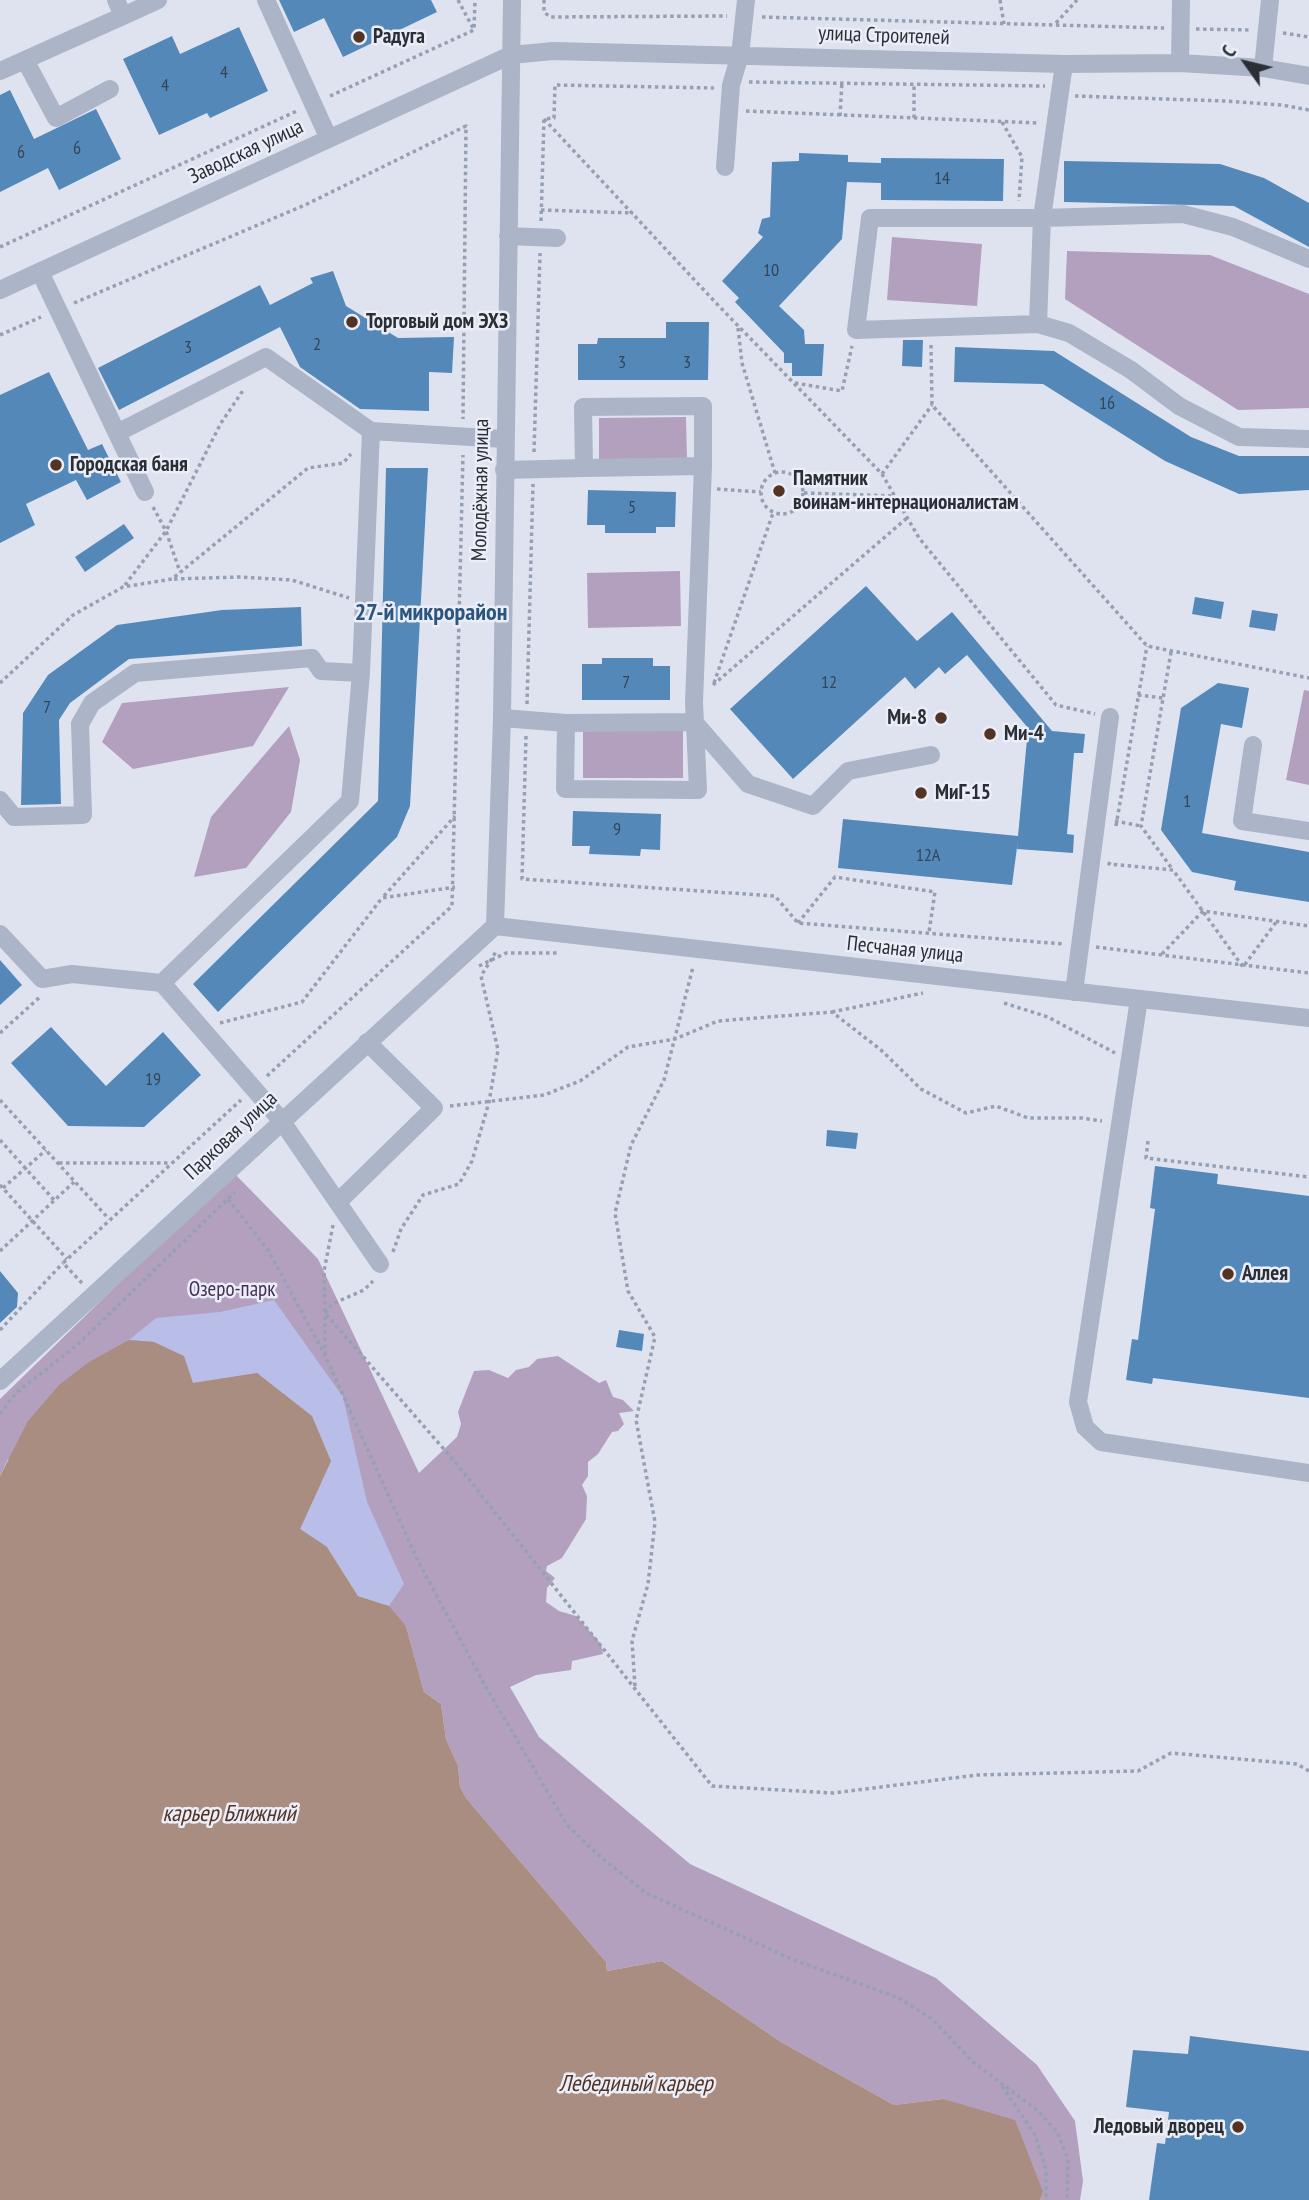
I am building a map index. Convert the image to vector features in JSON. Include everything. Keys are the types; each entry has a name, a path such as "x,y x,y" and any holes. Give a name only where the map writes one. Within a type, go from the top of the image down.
{"street":[{"path":"0,71 120,8 158,0"},
{"path":"266,0 329,139"},
{"path":"511,55 512,0"},
{"path":"1180,63 1181,0"},
{"path":"1263,68 1270,0"},
{"path":"725,167 731,92 740,55 746,8"},
{"name":"улица Строителей","path":"511,55 552,51 1064,65 1180,63 1263,68 1309,76"},
{"name":"Заводская улица","path":"0,290 511,55"},
{"name":"Молодёжная улица","path":"503,927 504,439 511,55"},
{"path":"25,60 56,118 110,89"},
{"path":"1038,324 1042,218 1064,65"},
{"path":"1309,259 1233,227 1183,214 1042,218 870,218 856,330 1038,324 1069,333 1131,370 1179,406 1238,437 1309,439"},
{"path":"508,236 557,238"},
{"path":"40,272 60,309 145,492"},
{"path":"117,433 266,357 371,430 504,439"},
{"path":"566,723 565,789 698,790 694,702 703,487 702,406 583,407 584,468"},
{"path":"162,983 350,801 361,673 371,430"},
{"path":"504,470 703,466"},
{"path":"0,800 14,817 83,814 80,724 92,703 135,673 312,658 321,671 361,673"},
{"path":"1074,992 1078,945 1110,717"},
{"path":"502,718 566,723 694,722 748,784 813,806 848,771 931,755"},
{"path":"1253,745 1242,821 1309,831"},
{"name":"Песчаная улица","path":"503,927 1309,1018"},
{"name":"Парковая улица","path":"0,1381 367,1042 503,927"},
{"path":"0,934 42,979 72,975 162,983 281,1120 384,1264"},
{"path":"1139,999 1078,1402 1085,1427 1101,1442 1309,1473"},
{"path":"338,1202 434,1108 367,1042"}],"path":[{"path":"458,0 474,30"},
{"path":"474,30 475,0"},
{"path":"544,0 544,12 550,17 746,8 1004,24 1056,23 1267,30 1309,37"},
{"path":"1000,0 1004,24"},
{"path":"1056,23 1077,0"},
{"path":"0,247 474,30"},
{"path":"731,92 752,82 842,81 1055,86 1071,96 1224,101 1282,105 1309,110"},
{"path":"840,116 842,81"},
{"path":"914,83 914,118"},
{"path":"555,85 718,88 731,92 749,113 1046,123 1057,111"},
{"path":"544,119 738,326 882,474 919,538 1056,705 1110,717"},
{"path":"1002,122 1022,157 1017,218"},
{"path":"0,335 305,205 466,126 455,887 452,906 173,1163 108,1219 0,1330"},
{"path":"541,210 633,213"},
{"path":"738,326 743,363 775,473"},
{"path":"882,474 932,405 931,329"},
{"path":"794,383 842,391 856,330"},
{"path":"123,587 166,531 221,423 266,357"},
{"path":"932,405 1147,646 1309,678"},
{"path":"172,579 308,468 343,463 371,430"},
{"path":"783,472 797,478 804,493 797,508 790,513 773,513 766,508 761,492 763,484 775,473 783,472"},
{"path":"703,487 761,492"},
{"path":"145,492 166,531 180,572"},
{"path":"804,493 895,496"},
{"path":"712,685 773,513"},
{"path":"694,702 907,517"},
{"path":"0,683 73,615 123,587 172,579 240,577 292,580 365,602"},
{"path":"1115,832 1147,646"},
{"path":"1141,826 1171,652"},
{"path":"1138,695 1163,698"},
{"path":"201,1027 302,1002 382,898 456,815"},
{"path":"1097,818 1141,826 1243,967"},
{"path":"1111,853 1109,864 1173,870"},
{"path":"798,923 835,877 935,892 929,933"},
{"path":"522,879 775,895 798,923 1078,945 1309,973"},
{"path":"382,898 455,887"},
{"path":"1162,954 1203,911"},
{"path":"1203,911 1309,926"},
{"path":"1243,967 1278,921"},
{"path":"325,1313 332,1304 364,1290 384,1264 423,1195 459,1184 472,1160 489,1101 498,1050 481,976 491,961 503,927"},
{"path":"635,1688 632,1641 648,1584 655,1522 636,1420 655,1338 628,1291 615,1213 631,1145 664,1080 676,1040 680,1009 699,949"},
{"path":"469,974 506,953 566,953"},
{"path":"0,1033 50,988 42,979"},
{"path":"434,1108 544,1095 580,1081 628,1047 676,1040 718,1021 832,1012 926,993 897,989"},
{"path":"1016,1000 1002,1001 1048,1017 1130,1061"},
{"path":"832,1012 881,1050 921,1089 966,1113 996,1106 1027,1118 1082,1118 1120,1125"},
{"path":"0,1100 108,1219"},
{"path":"0,1112 6,1107"},
{"path":"0,1140 54,1200"},
{"path":"1148,1141 1146,1158 1309,1177"},
{"path":"46,1150 1,1187 67,1259"},
{"path":"58,1163 173,1163"},
{"path":"0,1251 74,1182"},
{"path":"0,1413 16,1394 77,1345 237,1190"},
{"path":"228,1199 268,1250 325,1355 418,1561 487,1689 567,1825 597,1854 646,1893 794,1960 899,1998 932,2019 973,2062 1038,2112 1057,2132 1068,2159 1067,2200"},
{"path":"325,1355 324,1271 338,1202"},
{"path":"63,1263 93,1295"},
{"path":"325,1313 456,1463 712,1786 833,1793 977,1775 1138,1771 1171,1753 1297,1764 1309,1771"},
{"path":"1001,2085 1035,2135 1046,2169 1046,2200"}],"green space":[{"path":"892,237 982,244 977,306 887,300"},
{"path":"1067,251 1210,255 1309,294 1309,408 1238,410 1065,299"},
{"path":"686,417 687,460 599,461 599,418"},
{"path":"680,571 681,626 588,628 587,573"},
{"path":"289,687 253,746 133,769 102,742 122,703"},
{"path":"1304,690 1309,691 1309,785 1286,780"},
{"path":"289,726 300,760 291,812 246,868 194,877 211,817"},
{"path":"583,731 683,731 683,778 583,778"},
{"name":"Озеро-парк","path":"233,1172 318,1259 419,1473 457,1437 461,1424 458,1412 474,1371 489,1370 508,1378 516,1370 529,1367 537,1359 558,1356 599,1383 606,1380 613,1397 623,1400 634,1411 619,1413 624,1424 618,1431 612,1432 598,1454 588,1462 588,1476 582,1485 587,1496 586,1519 562,1558 547,1566 546,1571 555,1578 547,1588 546,1602 559,1611 576,1616 601,1644 603,1654 572,1661 571,1670 536,1675 510,1687 539,1737 690,1864 936,1978 1037,2065 1075,2121 1083,2181 1080,2200 1040,2200 1043,2192 943,2099 894,2105 781,2042 662,1961 607,1971 606,1962 466,1798 460,1787 458,1766 446,1739 441,1704 424,1692 406,1626 327,1547 8,1459 0,1476 0,1399"}],"sand":[{"path":"274,1300 343,1397 367,1502 404,1584 389,1606 358,1596 327,1547 300,1529 331,1461 258,1373 193,1383 154,1342 129,1340 156,1318 220,1312"}],"water":[{"name":"карьер Ближний","path":"129,1340 154,1342 184,1356 193,1383 257,1373 312,1416 331,1461 300,1529 327,1547 358,1596 389,1606 406,1626 424,1692 441,1704 446,1739 458,1766 460,1787 466,1798 606,1962 607,1971 662,1961 781,2042 894,2105 943,2099 1015,2120 1043,2192 1040,2200 0,2200 0,1476 28,1421 59,1385 89,1362"}],"building":[{"name":"Радуга","path":"279,0 431,0 437,12 343,57 324,18 294,32"},
{"path":"239,27 268,91 210,118 207,113 159,135 123,59 172,36 180,54"},
{"path":"10,90 34,139 96,109 121,159 59,190 48,168 0,192 0,95"},
{"path":"799,153 848,155 848,162 881,163 881,158 1004,159 1003,201 881,200 881,183 847,182 842,239 779,306 804,330 805,344 824,344 822,376 792,376 792,363 784,363 784,353 735,302 739,298 722,281 763,237 758,233 762,219 770,217 772,162 799,161"},
{"path":"1064,161 1220,164 1264,178 1309,203 1309,247 1234,206 1064,202"},
{"path":"333,271 346,306 398,338 454,337 452,373 429,372 429,411 360,409 300,367 280,327 119,410 98,368 260,285 270,305 313,283 310,278"},
{"path":"666,322 709,322 708,380 578,380 578,344 597,344 598,338 666,338"},
{"path":"903,340 923,340 922,367 902,366"},
{"path":"955,347 1054,351 1191,437 1239,456 1309,456 1309,490 1239,494 1165,461 1043,384 954,382"},
{"name":"Городская баня","path":"49,372 88,450 102,444 121,482 87,500 76,480 26,504 35,525 0,543 0,395"},
{"path":"386,468 428,468 410,806 397,837 218,1012 193,984 378,801"},
{"path":"588,490 676,492 675,527 656,527 656,533 605,533 605,525 587,525"},
{"path":"124,524 134,538 85,572 75,557"},
{"path":"866,586 917,641 952,612 1052,731 1085,734 1083,753 1074,753 1067,834 1074,835 1073,853 1017,849 1018,840 1012,885 838,868 843,819 1018,836 1028,728 967,655 945,674 939,667 915,689 905,677 793,779 730,709"},
{"path":"1195,597 1224,602 1221,619 1192,614"},
{"path":"301,607 302,646 129,659 70,703 59,720 61,804 21,805 23,713 48,675 117,625 222,610"},
{"path":"1252,610 1278,614 1275,631 1249,627"},
{"path":"602,658 653,658 653,666 670,666 670,700 582,700 582,664 602,664"},
{"path":"1218,683 1249,688 1242,728 1221,724 1202,833 1309,852 1309,902 1234,890 1236,881 1192,872 1161,830 1181,708"},
{"path":"573,811 661,814 660,850 641,849 640,856 589,854 590,846 572,846"},
{"path":"0,960 22,985 0,1005"},
{"path":"51,1027 106,1086 163,1032 201,1075 144,1127 68,1126 11,1063"},
{"path":"827,1130 858,1133 856,1149 826,1146"},
{"name":"Аллея","path":"1155,1166 1218,1174 1217,1184 1309,1196 1309,1398 1153,1378 1152,1384 1126,1380 1132,1339 1138,1340 1155,1209 1150,1208"},
{"path":"0,1271 18,1293 17,1307 0,1323"},
{"path":"619,1330 644,1334 642,1351 616,1347"},
{"name":"Ледовый дворец","path":"1190,2036 1309,2051 1309,2200 1149,2200 1157,2143 1165,2144 1169,2112 1126,2107 1133,2050 1188,2054"}],"place":[{"name":"Радуга","path":"359,37"},
{"name":"Торговый дом ЭХЗ","path":"352,322"},
{"name":"Городская баня","path":"56,465"},
{"name":"Памятник воинам-интернационалистам","path":"779,491"},
{"name":"Ми-8","path":"941,718"},
{"name":"Ми-4","path":"990,734"},
{"name":"МиГ-15","path":"921,793"},
{"name":"Аллея","path":"1228,1274"},
{"name":"Ледовый дворец","path":"1238,2127"}],"district":[{"name":"27-й микрорайон","path":"431,613"}],"water label":[{"name":"Лебединый карьер","path":"636,2084"}]}
